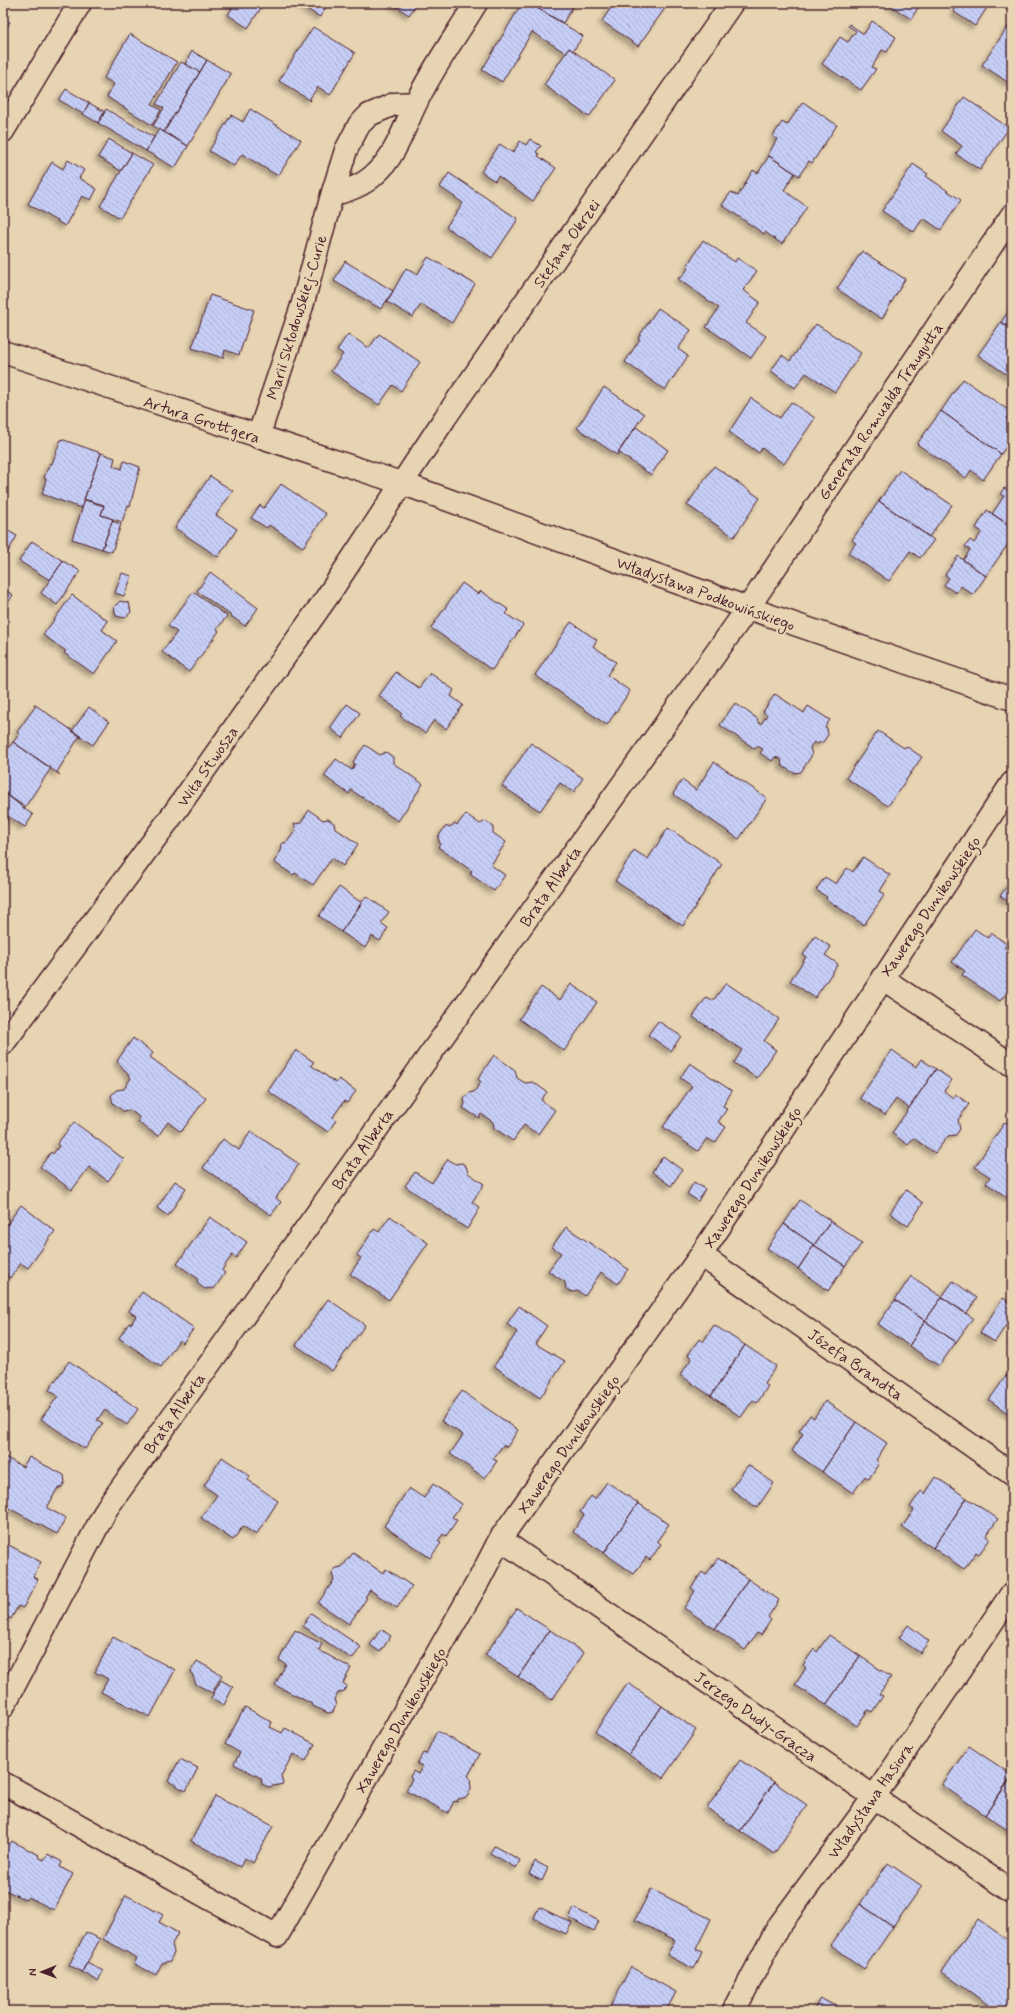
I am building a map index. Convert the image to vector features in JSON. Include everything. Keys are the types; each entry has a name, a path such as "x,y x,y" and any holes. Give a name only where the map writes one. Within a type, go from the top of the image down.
{"street":[{"path":"3,131 80,3"},
{"path":"332,196 366,182 377,173 402,138 416,103 476,3"},
{"name":"Stefana Okrzei","path":"401,483 732,3"},
{"name":"Marii Skłodowskiej-Curie","path":"258,437 302,306 346,150 359,125 380,108 394,104 416,103"},
{"name":"Generała Romualda Traugutta","path":"748,608 1012,215"},
{"name":"Artura Grottgera","path":"3,352 401,483"},
{"name":"Władysława Podkowińskiego","path":"401,483 748,608 1012,699"},
{"name":"Wita Stwosza","path":"3,1044 174,813 287,654 327,597 401,483"},
{"name":"Brata Alberta","path":"3,1707 107,1508 748,608"},
{"name":"Xawerego Dunikowskiego","path":"3,1783 277,1936 480,1578 500,1539 701,1255 882,978 1012,783"},
{"path":"882,978 1012,1065"},
{"name":"Józefa Brandta","path":"701,1255 1012,1474"},
{"name":"Jerzego Dudy-Gracza","path":"500,1539 1012,1892"},
{"name":"Władysława Hasiora","path":"734,2011 778,1927 874,1797 1012,1593"}],"building":[{"path":"235,3 264,3 248,28 228,15"},
{"path":"297,3 328,3 320,17"},
{"path":"391,3 417,3 409,15"},
{"path":"522,3 529,3 583,36 573,51 569,48 566,53 532,32 502,82 482,70"},
{"path":"529,3 575,3 563,23"},
{"path":"614,3 668,4 638,46 602,21"},
{"path":"887,3 921,3 911,19"},
{"path":"959,3 990,3 975,26 953,11"},
{"path":"3,18 10,22 3,34"},
{"path":"872,21 896,37 887,52 882,50 872,67 876,69 861,90 822,64 840,37 848,42 856,31 848,26 849,24 864,34"},
{"path":"1009,25 1012,26 1012,85 982,65"},
{"path":"313,27 355,53 330,95 318,87 310,98 311,101 279,81"},
{"path":"130,34 177,62 152,104 161,110 152,125 107,97 114,84 104,78"},
{"path":"569,48 615,80 589,117 544,85"},
{"path":"192,51 207,60 200,72 185,64"},
{"path":"207,60 231,74 188,146 164,132"},
{"path":"181,62 200,72 164,132 153,126 164,108 156,104"},
{"path":"66,89 89,103 83,114 59,100"},
{"path":"964,97 1009,128 980,170 956,154 962,146 941,131"},
{"path":"803,102 837,125 812,163 809,161 799,176 768,155 777,139 773,136 782,122 787,125"},
{"path":"89,103 105,112 98,123 83,114"},
{"path":"106,109 154,137 146,151 98,123"},
{"path":"250,109 301,140 278,176 242,154 234,166 209,151 231,115 243,122"},
{"path":"159,129 188,146 175,168 146,151"},
{"path":"109,139 132,153 121,171 98,157"},
{"path":"530,139 541,146 536,152 539,154 538,156 556,168 533,201 498,176 495,181 481,172 500,144 513,153 520,141 526,145"},
{"path":"132,153 153,165 120,218 100,206"},
{"path":"769,156 795,173 784,190 807,207 782,244 765,232 764,234 722,205 731,192 738,196 753,170 758,173"},
{"path":"68,160 84,170 79,178 97,189 91,200 82,196 65,226 28,204 52,162 63,169"},
{"path":"913,164 928,174 926,176 961,200 941,230 923,218 914,232 882,211"},
{"path":"449,173 518,219 492,258 446,227 463,203 440,187"},
{"path":"703,240 735,262 737,258 757,271 743,290 760,302 746,323 766,336 751,358 706,327 719,308 678,279 679,277 681,278 689,267 687,266"},
{"path":"862,251 905,279 882,319 837,289"},
{"path":"428,257 475,284 452,323 421,304 413,317 387,302 406,268 417,275"},
{"path":"345,261 393,291 381,309 334,281"},
{"path":"210,295 254,310 239,355 225,350 223,358 192,348"},
{"path":"1012,307 1012,329 1001,322"},
{"path":"658,308 691,330 678,349 688,356 665,390 625,362 640,339 638,338"},
{"path":"1001,322 1012,329 1012,378 978,355"},
{"path":"816,324 861,353 835,392 806,373 795,388 771,371 782,355 790,361"},
{"path":"348,334 369,348 379,334 420,362 401,391 393,385 379,405 331,371 343,354 337,350"},
{"path":"963,379 1011,412 1006,419 1012,423 1012,438 1001,454 941,411"},
{"path":"604,387 644,414 617,455 577,428"},
{"path":"751,398 780,418 791,402 815,418 784,464 762,448 759,453 729,432"},
{"path":"941,411 1001,454 983,480 971,470 966,478 917,444"},
{"path":"636,427 668,450 651,475 618,452"},
{"path":"61,439 101,453 81,508 42,494 46,479 44,478 50,463 52,464"},
{"path":"101,453 115,458 113,466 122,469 124,461 140,467 130,506 128,505 122,522 101,515 104,505 84,499"},
{"path":"714,466 760,498 734,537 687,505"},
{"path":"900,470 952,505 929,537 879,501"},
{"path":"210,476 233,491 216,515 237,529 218,557 175,528"},
{"path":"281,484 326,514 303,547 269,525 267,528 251,518 260,505 264,508"},
{"path":"1012,484 1012,527 992,514 1004,496 1000,494 1004,488 1008,490"},
{"path":"85,500 104,506 101,515 113,519 102,549 72,539"},
{"path":"879,501 934,540 920,558 910,551 889,581 848,553 856,543 852,540"},
{"path":"987,510 1012,527 1012,538 986,576 963,560 970,550 965,547 970,540 974,543 982,532 976,528"},
{"path":"112,521 121,524 112,552 102,549"},
{"path":"5,529 17,536 7,553 3,551 3,532"},
{"path":"32,541 63,561 50,580 19,561"},
{"path":"958,556 986,576 973,595 961,586 956,593 944,585 949,578 945,575"},
{"path":"63,561 80,571 57,605 41,593"},
{"path":"210,572 258,608 245,626 197,591"},
{"path":"122,573 132,576 124,596 115,593"},
{"path":"462,583 478,594 481,591 509,610 506,614 523,625 492,670 431,628"},
{"path":"3,589 13,595 3,610"},
{"path":"193,592 227,616 217,629 219,631 189,672 162,652 177,632 168,626"},
{"path":"72,595 108,621 102,630 117,641 94,674 64,653 66,651 43,635"},
{"path":"120,601 129,603 131,612 125,618 116,616 114,607"},
{"path":"571,622 597,640 593,646 616,662 607,675 630,691 607,725 535,675"},
{"path":"396,672 419,688 430,673 454,690 451,696 463,705 446,729 434,720 425,733 400,716 402,713 379,696"},
{"path":"775,694 804,713 808,706 830,720 825,727 827,728 828,735 823,742 816,744 814,742 810,747 812,755 801,772 794,773 782,766 781,759 775,757 772,761 760,753 763,749 757,746 755,749 720,725 735,703 758,719 757,721 761,724 767,715 763,712"},
{"path":"34,704 83,738 79,737 57,772 60,775 13,742 20,734 17,732 35,707"},
{"path":"347,704 360,713 343,738 330,728"},
{"path":"89,707 109,722 93,745 72,731"},
{"path":"878,731 904,748 906,746 922,757 888,806 846,778"},
{"path":"13,742 51,768 25,807 3,792 3,756"},
{"path":"531,743 583,778 574,792 560,783 540,811 502,786"},
{"path":"365,745 380,755 386,752 393,757 393,763 423,784 398,821 351,790 349,794 324,776 336,759 352,770 355,764 353,762"},
{"path":"714,762 767,798 739,839 673,794 682,780 696,790"},
{"path":"3,792 33,815 25,827 3,813"},
{"path":"309,810 323,820 328,819 334,823 335,828 358,844 343,866 332,858 313,885 295,873 293,875 274,862 282,849 281,844 287,842 296,830 294,824 301,823"},
{"path":"3,813 9,817 3,825"},
{"path":"466,814 480,824 486,821 493,826 493,833 506,842 491,865 505,875 494,891 470,874 472,871 438,847 440,844 438,837 445,827 452,826 454,823 457,825"},
{"path":"668,828 722,864 683,926 615,881 634,850 648,859"},
{"path":"3,854 9,858 3,867"},
{"path":"863,857 890,875 880,891 885,894 864,925 826,899 827,897 816,890 825,877 836,884 847,868 853,872"},
{"path":"1012,879 1012,904 1000,896"},
{"path":"339,887 362,903 341,932 319,916"},
{"path":"366,896 389,912 381,923 388,928 380,941 372,936 365,948 341,932"},
{"path":"975,929 988,938 991,933 1007,944 1004,947 1011,952 1012,950 1012,995 1007,992 1000,1001 962,975 965,971 952,962"},
{"path":"815,936 831,947 825,955 838,964 815,998 790,981 806,957 803,955"},
{"path":"726,983 779,1019 764,1041 776,1050 757,1078 734,1063 742,1050 693,1017 706,998 713,1001"},
{"path":"571,984 597,1002 564,1051 519,1019 541,987 560,1000"},
{"path":"658,1021 681,1036 671,1051 648,1035"},
{"path":"133,1038 153,1053 150,1057 206,1098 181,1132 168,1122 158,1136 139,1123 139,1117 130,1110 123,1111 113,1103 111,1096 116,1090 124,1089 131,1078 117,1061"},
{"path":"296,1050 314,1062 311,1065 336,1083 339,1079 356,1091 347,1103 344,1101 333,1117 336,1120 328,1132 268,1091"},
{"path":"892,1050 916,1067 921,1059 936,1069 909,1108 896,1099 885,1115 860,1098"},
{"path":"494,1055 515,1070 517,1078 525,1083 533,1082 547,1092 541,1100 555,1110 538,1134 524,1125 513,1141 494,1128 493,1122 481,1114 479,1118 463,1108 465,1104 464,1099 469,1093 474,1092 481,1082 478,1079"},
{"path":"690,1063 732,1091 723,1106 727,1109 718,1122 726,1127 715,1143 707,1138 698,1151 663,1127 692,1086 680,1078"},
{"path":"936,1069 952,1080 944,1091 953,1098 955,1094 969,1104 958,1120 960,1129 956,1135 948,1136 935,1153 913,1138 908,1145 892,1133"},
{"path":"74,1122 124,1159 108,1181 89,1167 72,1190 40,1167 51,1152 53,1154 59,1146 57,1144"},
{"path":"1005,1122 1012,1126 1012,1196 1010,1199 986,1183 990,1177 975,1167"},
{"path":"251,1131 299,1164 276,1198 281,1202 271,1215 203,1168 223,1139 239,1150"},
{"path":"663,1156 682,1170 671,1186 652,1172"},
{"path":"448,1159 455,1164 462,1163 466,1166 468,1173 484,1184 472,1202 480,1208 467,1229 405,1186 415,1172 432,1183"},
{"path":"175,1181 186,1188 168,1216 157,1208"},
{"path":"694,1182 705,1189 698,1201 687,1194"},
{"path":"906,1190 923,1203 908,1226 890,1213"},
{"path":"800,1200 831,1221 814,1245 784,1224"},
{"path":"21,1205 55,1231 28,1268 21,1263 10,1278 3,1272 3,1230"},
{"path":"390,1216 428,1243 389,1300 350,1274 361,1258 357,1255 374,1229 379,1232"},
{"path":"210,1217 247,1242 236,1258 232,1255 222,1270 225,1273 214,1289 205,1289 198,1284 197,1278 177,1264"},
{"path":"831,1221 862,1243 845,1266 814,1245"},
{"path":"784,1224 814,1245 798,1269 767,1248"},
{"path":"566,1227 628,1269 618,1284 601,1272 585,1296 578,1291 572,1292 566,1289 565,1282 548,1271 561,1253 552,1247"},
{"path":"814,1245 845,1266 828,1291 798,1269"},
{"path":"911,1276 942,1297 925,1321 895,1300"},
{"path":"953,1281 977,1298 966,1314 942,1297"},
{"path":"142,1292 194,1328 183,1343 179,1340 161,1367 119,1338 129,1323 131,1324 136,1316 129,1311"},
{"path":"942,1297 973,1318 956,1342 925,1321"},
{"path":"1003,1298 1012,1304 1012,1316 995,1342 980,1333"},
{"path":"328,1299 365,1325 332,1371 296,1345"},
{"path":"895,1300 925,1321 909,1346 878,1324"},
{"path":"519,1306 547,1326 536,1342 537,1345 565,1361 540,1398 494,1366 517,1332 507,1324"},
{"path":"925,1321 956,1342 939,1366 909,1346"},
{"path":"714,1325 745,1345 711,1396 680,1375 692,1358 688,1355 699,1339 703,1342"},
{"path":"745,1345 776,1366 764,1384 768,1386 757,1403 753,1400 741,1417 711,1396"},
{"path":"69,1361 114,1392 117,1392 116,1393 138,1409 127,1425 105,1410 97,1420 103,1423 85,1449 41,1419 58,1396 49,1390"},
{"path":"1012,1368 1012,1381 1006,1376"},
{"path":"1006,1376 1012,1381 1012,1416 989,1400"},
{"path":"462,1391 518,1430 507,1447 503,1445 493,1459 497,1461 485,1478 450,1454 463,1435 441,1421"},
{"path":"825,1401 856,1422 822,1472 792,1451 803,1434 799,1431 810,1415 814,1418"},
{"path":"856,1422 887,1443 876,1460 879,1463 869,1479 865,1476 853,1493 822,1472"},
{"path":"3,1456 23,1467 29,1457 64,1475 65,1482 62,1487 57,1489 47,1508 66,1518 57,1534 3,1505"},
{"path":"222,1457 250,1476 248,1480 278,1501 256,1535 243,1526 233,1540 201,1518 217,1495 204,1486"},
{"path":"748,1465 774,1483 757,1508 731,1489"},
{"path":"936,1477 967,1498 933,1548 902,1527 914,1510 910,1507 921,1491 925,1494"},
{"path":"607,1482 638,1503 604,1553 573,1532 584,1515 580,1512 591,1496 595,1499"},
{"path":"433,1484 462,1504 452,1517 457,1520 446,1536 443,1534 438,1541 441,1543 430,1558 384,1526 409,1488 424,1498"},
{"path":"967,1498 998,1519 986,1536 990,1539 979,1554 976,1552 964,1569 933,1548"},
{"path":"638,1503 669,1524 657,1541 661,1544 650,1560 646,1557 634,1574 604,1553"},
{"path":"3,1542 41,1562 33,1577 38,1579 23,1608 18,1606 11,1619 3,1614"},
{"path":"353,1553 383,1573 386,1569 412,1586 397,1608 370,1590 365,1597 367,1598 349,1624 318,1603 334,1580 332,1574 336,1568 342,1567"},
{"path":"718,1558 748,1579 715,1629 684,1608 695,1591 691,1588 702,1572 706,1575"},
{"path":"748,1579 779,1600 768,1617 771,1620 761,1635 757,1633 745,1650 715,1629"},
{"path":"517,1608 550,1630 518,1677 485,1655"},
{"path":"311,1613 361,1647 352,1659 303,1626"},
{"path":"908,1625 929,1641 920,1653 899,1638"},
{"path":"381,1629 391,1636 380,1652 370,1645"},
{"path":"295,1630 322,1644 319,1650 351,1668 343,1683 347,1686 344,1691 338,1693 334,1699 336,1705 333,1712 328,1713 275,1685 286,1664 279,1660"},
{"path":"550,1630 584,1653 552,1700 518,1677"},
{"path":"829,1635 860,1656 826,1705 795,1685 806,1668 803,1665 814,1649 817,1652"},
{"path":"113,1637 175,1670 150,1717 101,1692 108,1679 95,1672"},
{"path":"860,1656 891,1677 879,1694 883,1696 872,1712 868,1710 857,1726 826,1705"},
{"path":"197,1661 222,1675 212,1693 196,1684 191,1671"},
{"path":"221,1680 233,1687 224,1705 211,1698"},
{"path":"628,1683 662,1706 629,1755 595,1732"},
{"path":"662,1706 696,1730 663,1778 629,1755"},
{"path":"245,1707 272,1722 270,1727 282,1733 285,1728 315,1744 306,1761 293,1754 281,1776 283,1784 268,1787 262,1784 261,1778 234,1764 240,1753 225,1744"},
{"path":"437,1731 480,1754 468,1776 470,1778 471,1789 467,1797 458,1799 457,1802 454,1801 448,1813 406,1791 412,1779 410,1777 413,1771 418,1774 423,1766 417,1764 423,1753 426,1754"},
{"path":"969,1746 1012,1775 985,1815 942,1785"},
{"path":"180,1759 198,1768 186,1791 168,1781"},
{"path":"740,1760 774,1782 740,1831 707,1808"},
{"path":"1012,1777 1012,1833 985,1815"},
{"path":"774,1782 807,1805 774,1854 740,1831"},
{"path":"215,1796 273,1826 253,1863 245,1858 240,1867 191,1841"},
{"path":"3,1840 10,1844 12,1841 39,1855 38,1857 44,1860 48,1854 62,1862 60,1867 73,1874 54,1910 28,1897 26,1900 3,1889"},
{"path":"494,1846 520,1860 516,1868 490,1853"},
{"path":"535,1861 548,1868 542,1881 529,1874"},
{"path":"888,1863 922,1886 893,1927 860,1904"},
{"path":"651,1889 711,1919 696,1949 702,1952 694,1969 667,1955 675,1940 635,1920"},
{"path":"126,1895 163,1915 159,1922 178,1933 172,1944 174,1952 170,1961 162,1963 156,1975 134,1964 137,1958 103,1939"},
{"path":"860,1904 893,1927 864,1969 831,1945"},
{"path":"539,1907 572,1923 566,1934 534,1918"},
{"path":"574,1908 599,1921 594,1931 569,1918"},
{"path":"978,1919 1012,1943 1012,2011 997,2011 942,1972"},
{"path":"86,1932 100,1939 82,1972 69,1965"},
{"path":"87,1962 103,1971 98,1981 82,1972"},
{"path":"631,1967 676,1992 668,2007 673,2010 672,2011 608,2011"},
{"path":"820,1998 845,2011 814,2011"}]}
